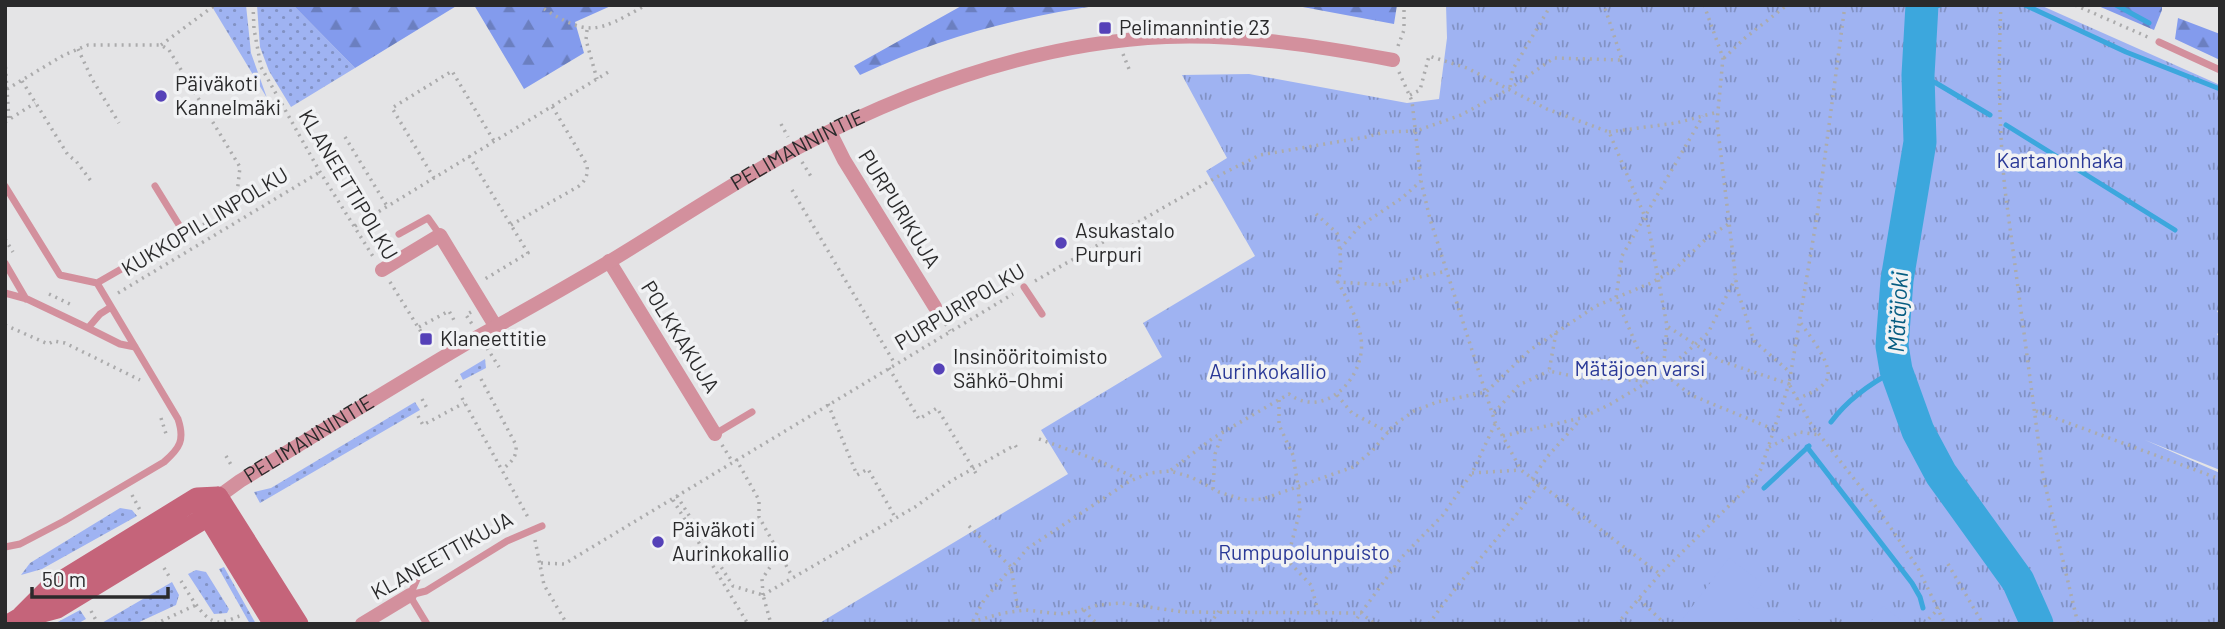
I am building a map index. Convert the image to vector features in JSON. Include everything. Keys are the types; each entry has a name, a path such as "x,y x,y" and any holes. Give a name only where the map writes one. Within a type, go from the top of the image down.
{"street":[{"name":"PELIMANNINTIE","path":"15,621 57,608 264,466 794,150 959,76 1096,44 1166,37 1288,42 1393,60"},
{"name":"PURPURIKUJA","path":"830,132 844,160 935,307"},
{"path":"382,271 440,235 496,327"},
{"name":"POLKKAKUJA","path":"609,261 715,435"},
{"path":"208,504 274,624"},
{"path":"208,504 298,624"},
{"name":"KLANEETTIKUJA","path":"362,624 410,595"}],"lane":[{"path":"2159,43 2220,70"},
{"path":"5,186 60,275 96,283 184,233 155,186"},
{"path":"399,234 428,218 440,235"},
{"path":"5,263 27,299"},
{"path":"5,547 20,544 64,522 164,462 176,452 182,442 178,419 96,283"},
{"path":"1024,287 1042,314"},
{"path":"5,293 27,299 120,344 135,347"},
{"path":"88,328 109,303"},
{"path":"715,435 752,412"},
{"name":"KLANEETTIKUJA","path":"410,595 426,591 507,541 541,526"},
{"path":"427,624 410,595 435,552"}],"path":[{"path":"161,45 215,5"},
{"name":"KLANEETTIPOLKU","path":"253,5 261,67 320,172 423,335"},
{"path":"538,5 573,26 587,30 608,25 646,5"},
{"path":"1404,5 1404,30 1393,60 1410,95 1421,181 1430,219 1495,422 1521,470 1660,574"},
{"path":"1509,89 1513,69 1551,5"},
{"path":"1704,5 1723,58 1717,122 1737,289 1754,341 1791,373"},
{"path":"1723,58 1787,5"},
{"path":"1617,624 1660,574 1750,485 1761,469 1791,373 1817,216 1845,5"},
{"path":"2001,5 2001,145 2005,190 2043,476 2078,624"},
{"path":"2075,5 2159,43"},
{"name":"PURPURIPOLKU","path":"541,563 564,564 1024,287 1260,155 1385,132 1416,131 1461,115 1509,89 1555,58 1622,60 1605,6"},
{"path":"587,30 586,40 597,79"},
{"path":"7,89 88,45 161,45 169,50 240,167 237,194 227,213 209,224 184,233"},
{"path":"78,49 92,79 119,123"},
{"path":"1410,95 1420,90 1429,56 1467,68 1546,109 1609,132 1676,122 1718,112"},
{"path":"5,60 7,121"},
{"path":"434,178 391,108 452,71 494,141"},
{"path":"354,226 610,71"},
{"path":"22,81 68,155 76,160 91,181"},
{"path":"7,121 35,103"},
{"path":"511,225 579,186 588,173 587,165 552,106"},
{"path":"1703,116 1622,256 1616,298 1638,349 1663,373 1691,395 1773,429"},
{"path":"1609,132 1645,217 1660,277 1667,326 1663,373"},
{"path":"345,137 387,206"},
{"path":"469,156 528,253 472,287"},
{"name":"KUKKOPILLINPOLKU","path":"109,303 320,172"},
{"path":"1340,250 1360,226 1402,198 1421,181"},
{"path":"792,190 895,364"},
{"path":"1170,471 1222,433 1289,394 1299,401 1316,402 1337,395 1351,379 1361,352 1361,338 1338,282 1340,250 1337,233 1315,214"},
{"path":"973,621 984,600 1028,548 1136,478 1170,471 1244,500 1263,499 1353,467 1413,411 1437,402 1486,392 1530,349 1596,306 1674,270 1708,237 1731,223"},
{"path":"1338,282 1384,285 1447,271"},
{"path":"1503,436 1581,418 1663,373 1707,333 1736,277"},
{"path":"1335,287 1338,282"},
{"path":"419,327 449,311 455,322"},
{"path":"1797,400 1819,388 1828,380 1829,374 1825,360 1798,320"},
{"path":"5,325 48,344 54,341 65,343 140,380"},
{"path":"1667,326 1721,361 1789,384 1820,436 1880,512 1918,568 1945,624"},
{"path":"1549,371 1556,333"},
{"path":"889,368 919,419 937,408 976,475"},
{"path":"1494,413 1519,385 1549,371 1577,377 1651,381"},
{"path":"481,379 516,445 513,459 503,469"},
{"path":"456,380 462,390"},
{"path":"1337,395 1352,413 1388,432"},
{"path":"422,399 428,410"},
{"path":"418,416 423,425 463,400 503,469 533,531 544,585 567,624"},
{"path":"1279,400 1279,425 1293,455 1300,512 1291,545 1290,563 1311,585 1318,612"},
{"path":"828,404 857,475 868,469 895,517"},
{"path":"2036,411 2220,479"},
{"path":"158,414 165,425 167,437 164,448"},
{"path":"1532,479 1581,418"},
{"path":"1353,624 1401,558 1443,515 1472,472 1495,422"},
{"path":"1769,447 1800,432 1820,436"},
{"path":"1213,489 1215,454 1222,433"},
{"path":"1039,439 1097,460 1136,478"},
{"path":"675,498 733,586 763,595 915,507 951,481 1015,444 1019,450"},
{"path":"226,456 234,470"},
{"path":"736,459 759,500 759,517 792,576"},
{"path":"1472,472 1521,470"},
{"path":"126,484 143,515"},
{"path":"1429,624 1446,599 1511,524 1539,484"},
{"path":"675,498 748,624"},
{"path":"969,526 1011,567 1018,611"},
{"path":"771,624 763,595 762,579 779,554"},
{"path":"1948,564 1983,624"},
{"path":"164,568 170,579"},
{"path":"181,581 196,605 210,620 219,623 240,616"},
{"path":"1639,599 1665,624"},
{"path":"965,624 1018,611 1060,614 1098,605 1121,603 1183,612 1220,610 1361,614 1375,624"},
{"path":"155,624 196,605"},
{"path":"1924,624 1939,608"},
{"path":"1083,610 1097,624"},
{"path":"1210,624 1220,610"},
{"path":"91,611 97,622"}],"green space":[{"path":"211,5 246,5 251,53 267,98"},
{"path":"257,5 293,5 355,68 291,107 269,71 260,47"},
{"path":"293,5 458,5 355,68"},
{"path":"474,5 613,5 575,22 584,53 524,89"},
{"path":"963,5 1102,5 1039,16 978,31 919,50 860,75 854,66"},
{"path":"1292,5 1397,5 1394,24"},
{"path":"1446,5 2040,5 2220,85 2220,306 2217,312 2220,313 2220,328 2217,335 2220,336 2220,470 2145,440 2220,473 2220,624 818,624 1068,474 1041,430 1162,357 1143,323 1255,256 1206,171 1227,158 1182,75 1249,74 1407,103 1439,99 1447,38"},
{"path":"2096,5 2162,5 2162,10 2154,30"},
{"path":"2178,18 2220,34 2220,60 2175,39"},
{"path":"485,359 486,368 463,380 460,374"},
{"path":"415,402 420,410 260,503 254,492 271,488"},
{"path":"120,508 132,510 137,516 42,569 21,575 30,563"},
{"path":"1729,558 1762,583 1748,603 1755,609 1781,610 1805,624 1744,624 1736,618 1731,624 1687,624 1682,620"},
{"path":"224,567 256,624 250,624 219,569"},
{"path":"196,570 206,572 229,609 227,613 214,614 188,574"},
{"path":"172,582 179,595 176,605 135,624 100,624"},
{"path":"1883,606 1906,624 1869,624"},
{"path":"80,610 86,619 77,624 54,624"}],"waterway":[{"name":"Mätäjoki","path":"1922,5 1918,75 1920,142 1897,280 1892,346 1896,370 1918,431 1941,474 2018,581 2037,624"},
{"path":"1922,10 1940,5"},
{"path":"2025,5 2126,52 2220,89"},
{"path":"2116,5 2149,23"},
{"path":"1918,75 1990,115"},
{"path":"2006,125 2175,230"},
{"path":"1831,422 1860,392 1896,370"},
{"path":"1764,488 1809,446"},
{"path":"1807,447 1912,583 1923,608"}],"place":[{"name":"Pelimannintie 23","path":"1105,28"},
{"name":"Päiväkoti Kannelmäki","path":"161,96"},
{"name":"Asukastalo Purpuri","path":"1061,243"},
{"name":"Klaneettitie","path":"426,339"},
{"name":"Insinööritoimisto Sähkö-Ohmi","path":"939,369"},
{"name":"Päiväkoti Aurinkokallio","path":"658,542"}],"park label":[{"name":"Kartanonhaka","path":"2060,161"},
{"name":"Mätäjoen varsi","path":"1640,369"},
{"name":"Aurinkokallio","path":"1268,372"},
{"name":"Rumpupolunpuisto","path":"1304,553"}]}
